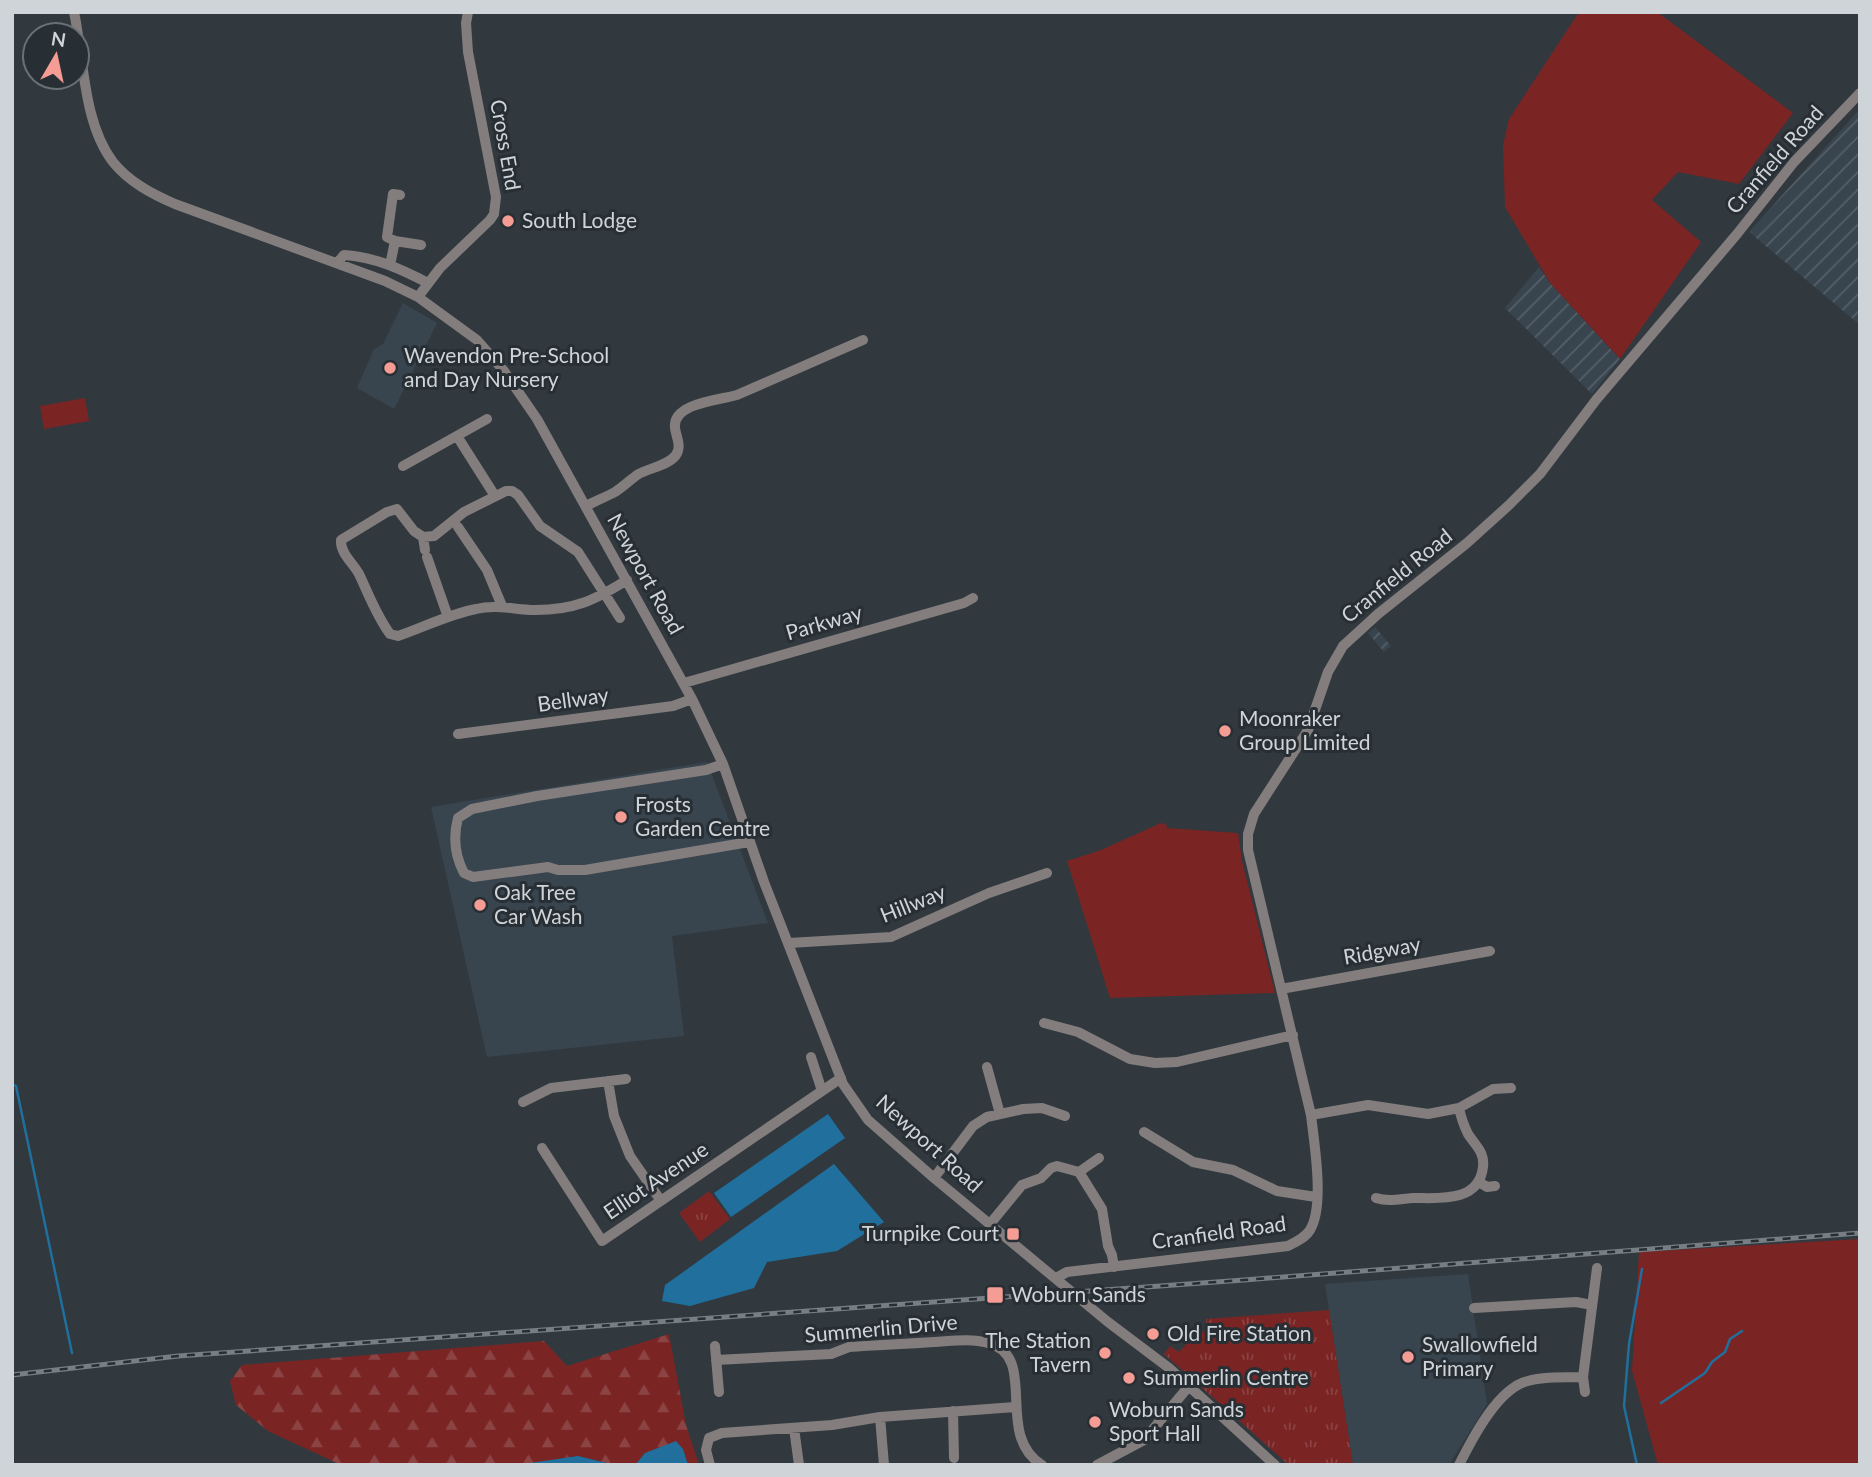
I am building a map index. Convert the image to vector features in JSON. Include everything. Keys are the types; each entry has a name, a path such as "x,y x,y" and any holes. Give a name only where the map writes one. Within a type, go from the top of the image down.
{"street":[{"name":"Newport Road","path":"74,12 92,116 100,141 113,162 130,179 175,204 338,262 418,297 460,326 495,359 537,419 692,699 723,764 749,842 841,1078 868,1120 934,1178 1189,1386 1275,1465"},
{"name":"Cross End","path":"418,297 494,214 496,197 468,52 468,12"},
{"name":"Cranfield Road","path":"1056,1278 1067,1272 1288,1245 1308,1233 1313,1224 1317,1158 1311,1115 1248,850 1248,834 1258,806 1308,730 1335,658 1343,646 1377,614 1467,543 1540,474 1596,400 1737,234 1794,162 1860,93"},
{"path":"400,195 393,194 387,237 421,245"},
{"path":"390,265 395,241"},
{"path":"338,262 344,256 372,259 428,283"},
{"path":"586,506 617,491 639,474 669,461 676,455 679,446 674,426 683,411 714,398 737,395 863,340"},
{"path":"403,466 487,419"},
{"path":"457,436 495,496"},
{"path":"620,618 605,593 578,552 540,526 516,493 508,491 464,512 433,536 423,537 414,531 397,509 387,512 341,540 341,548 359,575 369,599 390,634 398,636 476,608 502,606 535,610 589,603 605,593 627,580"},
{"path":"458,527 487,570 502,606"},
{"path":"423,537 448,618"},
{"name":"Parkway","path":"684,683 974,598"},
{"name":"Bellway","path":"458,734 673,706 692,699"},
{"path":"723,764 706,770 537,796 472,809 458,818 454,833 459,863 464,873 473,877 548,867 558,870 585,870 749,842"},
{"name":"Hillway","path":"789,943 891,937 989,893 1046,873"},
{"name":"Ridgway","path":"1281,989 1490,951"},
{"path":"1044,1023 1078,1032 1130,1059 1155,1063 1177,1062 1293,1035"},
{"path":"811,1057 822,1091"},
{"path":"987,1067 1000,1114"},
{"name":"Elliot Avenue","path":"542,1148 602,1241 841,1078"},
{"path":"523,1102 551,1088 626,1079"},
{"path":"608,1081 614,1116 630,1156 661,1201"},
{"path":"1311,1115 1368,1105 1428,1114 1458,1108 1493,1089 1511,1088"},
{"path":"934,1178 973,1126 987,1117 1023,1108 1042,1108 1065,1116"},
{"path":"1376,1198 1387,1202 1409,1198 1446,1199 1462,1196 1479,1182 1483,1167 1482,1152 1467,1132 1458,1108"},
{"path":"1144,1132 1192,1161 1233,1170 1277,1191 1316,1197"},
{"path":"1079,1172 1098,1158"},
{"path":"990,1224 1022,1185 1041,1178 1051,1168 1057,1166 1079,1172 1102,1209 1114,1267"},
{"path":"1479,1182 1487,1187 1495,1186"},
{"path":"1585,1392 1583,1377 1597,1268"},
{"path":"1474,1308 1576,1302 1592,1305"},
{"name":"Summerlin Drive","path":"716,1360 831,1354 849,1347 968,1340 984,1342 1003,1350 1011,1358 1014,1366 1015,1407 1022,1445 1042,1465"},
{"path":"715,1346 719,1392"},
{"path":"1459,1465 1495,1405 1515,1386 1540,1379 1583,1377"},
{"path":"1097,1465 1144,1440 1189,1386"},
{"path":"710,1465 706,1450 709,1438 722,1433 1015,1407"},
{"path":"953,1411 954,1458"},
{"path":"880,1417 884,1465"},
{"path":"794,1428 799,1465"}],"shaded area":[{"path":"1860,109 1860,325 1749,232"},
{"path":"1539,267 1550,283 1620,359 1592,394 1505,308"},
{"name":"Wavendon Pre-School and Day Nursery","path":"403,303 437,323 394,409 357,388 374,349 383,344"},
{"path":"1375,627 1391,646 1384,652 1368,633"},
{"path":"707,762 768,923 672,936 684,1036 487,1057 431,807"},
{"name":"Swallowfield Primary","path":"1468,1274 1487,1404 1449,1465 1353,1465 1325,1284"}],"green space":[{"path":"1579,12 1657,12 1793,113 1739,184 1678,172 1652,200 1701,242 1620,359 1550,283 1505,207 1503,145 1509,119"},
{"path":"85,398 89,421 44,429 40,406"},
{"path":"1161,823 1166,824 1167,828 1238,833 1242,861 1275,993 1110,998 1067,861 1101,850"},
{"path":"709,1191 730,1219 700,1242 679,1213"},
{"path":"1860,1239 1860,1465 1658,1465 1632,1371 1639,1252"},
{"path":"1329,1310 1353,1465 1289,1465 1164,1354 1170,1346 1179,1352 1193,1336 1207,1330 1206,1319"},
{"path":"669,1334 686,1425 699,1465 688,1465 683,1449 645,1453 635,1465 615,1465 578,1456 521,1465 341,1465 268,1431 236,1405 230,1381 242,1365 544,1341 567,1366"}],"water":[{"path":"828,1114 845,1138 731,1217 714,1193"},
{"path":"834,1164 884,1222 837,1251 767,1262 754,1288 690,1306 662,1301 665,1285"},
{"path":"676,1441 683,1449 688,1465 635,1465 645,1453"},
{"path":"578,1456 615,1465 521,1465 523,1464"}],"waterway":[{"path":"12,1084 16,1086 72,1353"},
{"path":"1637,1465 1624,1406 1629,1344 1642,1269"},
{"path":"1661,1403 1705,1373 1712,1362 1725,1352 1730,1339 1742,1331"}],"railway":[{"path":"12,1375 178,1356 1860,1233"}],"place":[{"name":"South Lodge","path":"508,221"},
{"name":"Wavendon Pre-School and Day Nursery","path":"390,368"},
{"name":"Moonraker Group Limited","path":"1225,731"},
{"name":"Frosts Garden Centre","path":"621,817"},
{"name":"Oak Tree Car Wash","path":"480,905"},
{"name":"Turnpike Court","path":"1013,1234"},
{"name":"Woburn Sands","path":"995,1295"},
{"name":"Old Fire Station","path":"1153,1334"},
{"name":"The Station Tavern","path":"1105,1353"},
{"name":"Swallowfield Primary","path":"1408,1357"},
{"name":"Summerlin Centre","path":"1129,1378"},
{"name":"Woburn Sands Sport Hall","path":"1095,1422"}]}
